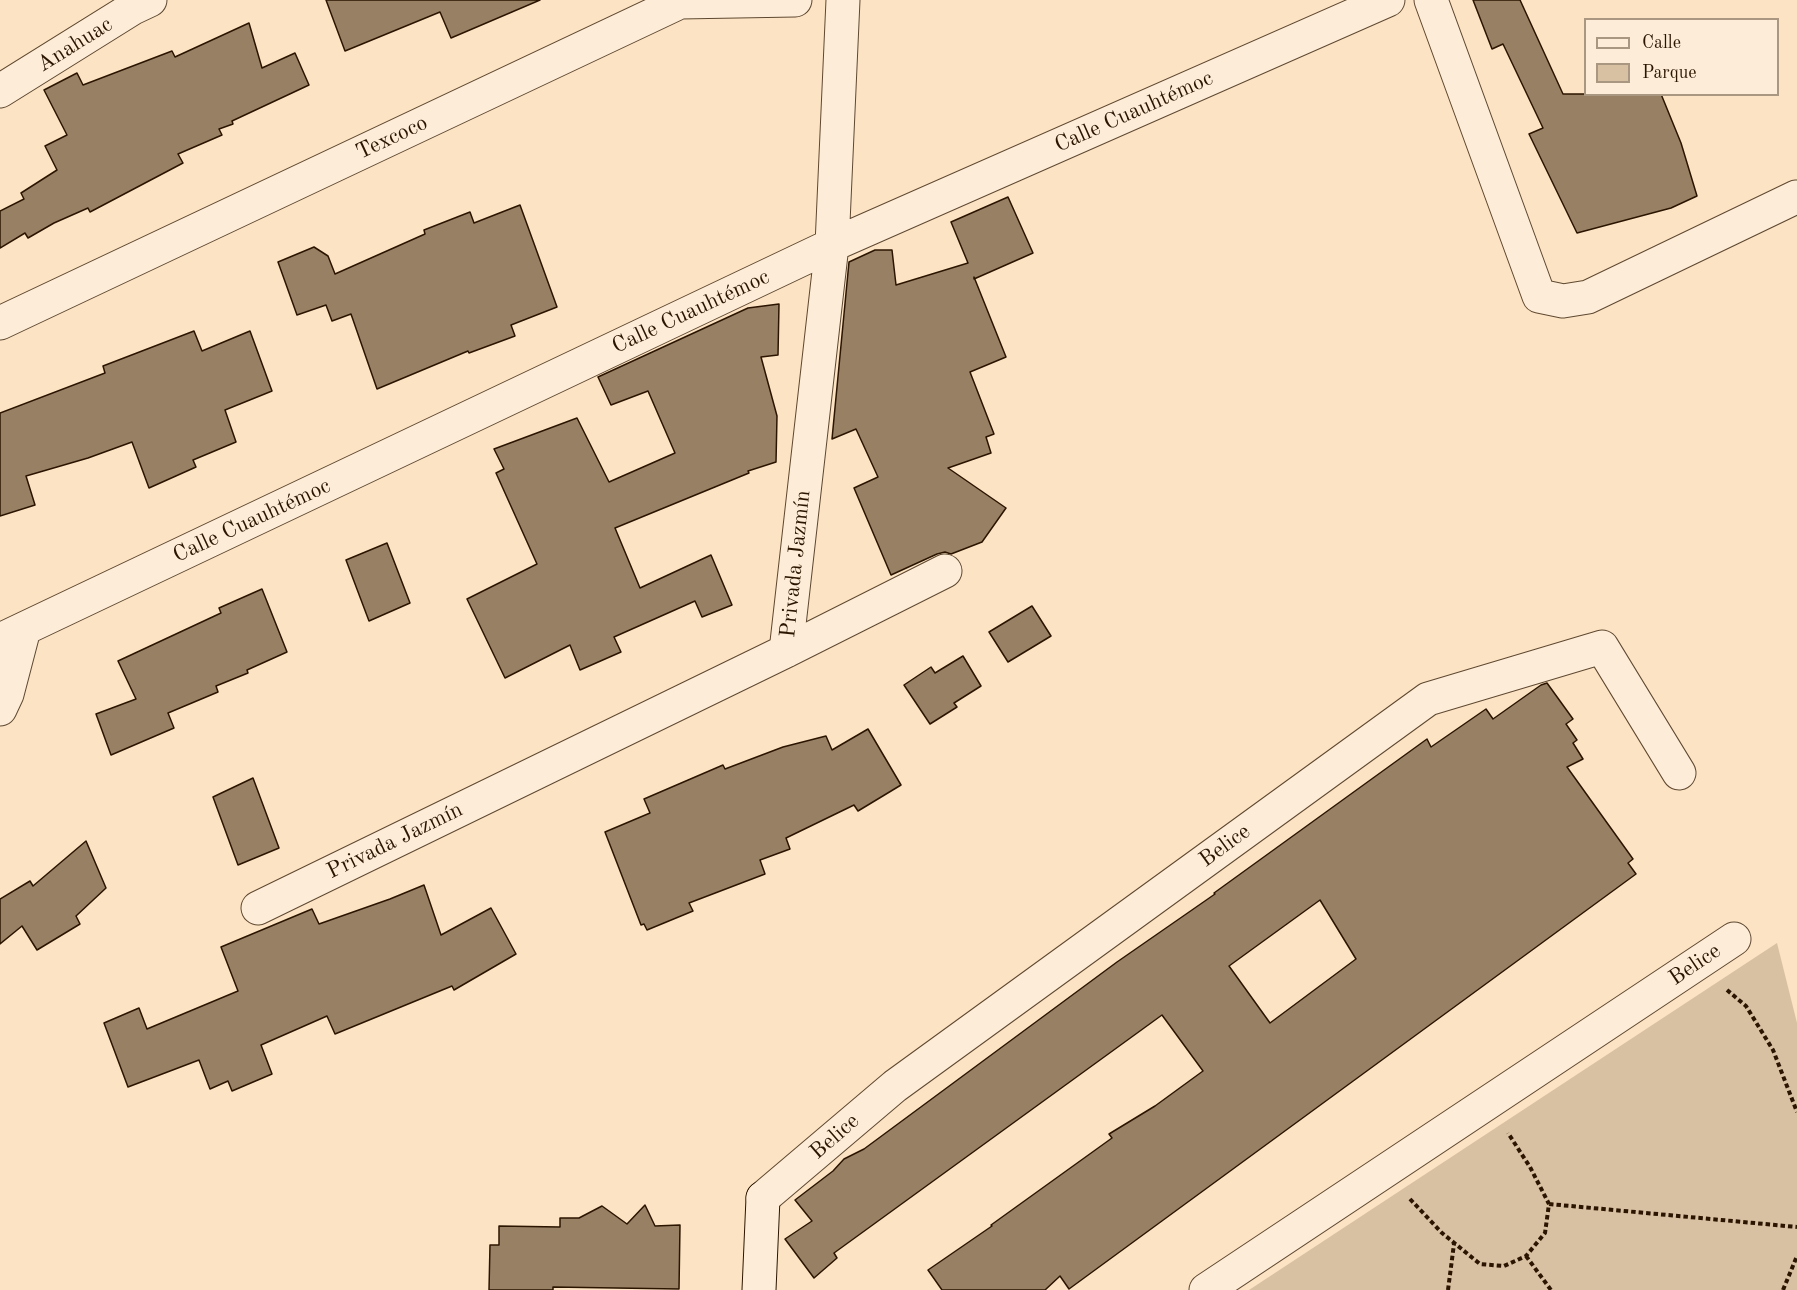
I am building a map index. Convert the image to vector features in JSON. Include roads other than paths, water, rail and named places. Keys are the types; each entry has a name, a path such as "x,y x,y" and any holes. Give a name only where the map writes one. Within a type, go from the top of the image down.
{"street":[{"name":"Texcoco","path":"0,323 680,2 795,0"},
{"name":"Privada Jazmín","path":"258,908 786,651 832,245 843,0"},
{"name":"Calle Cuauhtémoc","path":"12,634 832,245 1388,0"},
{"path":"1431,0 1539,296 1563,301 1588,297 1796,197"},
{"name":"Anahuac","path":"0,91 137,3"},
{"path":"786,651 945,572"},
{"path":"0,709 7,694 12,634"},
{"name":"Belice","path":"759,1290 763,1198 894,1086 1428,699 1602,647 1679,773"},
{"name":"Belice","path":"1206,1290 1734,939"}]}
